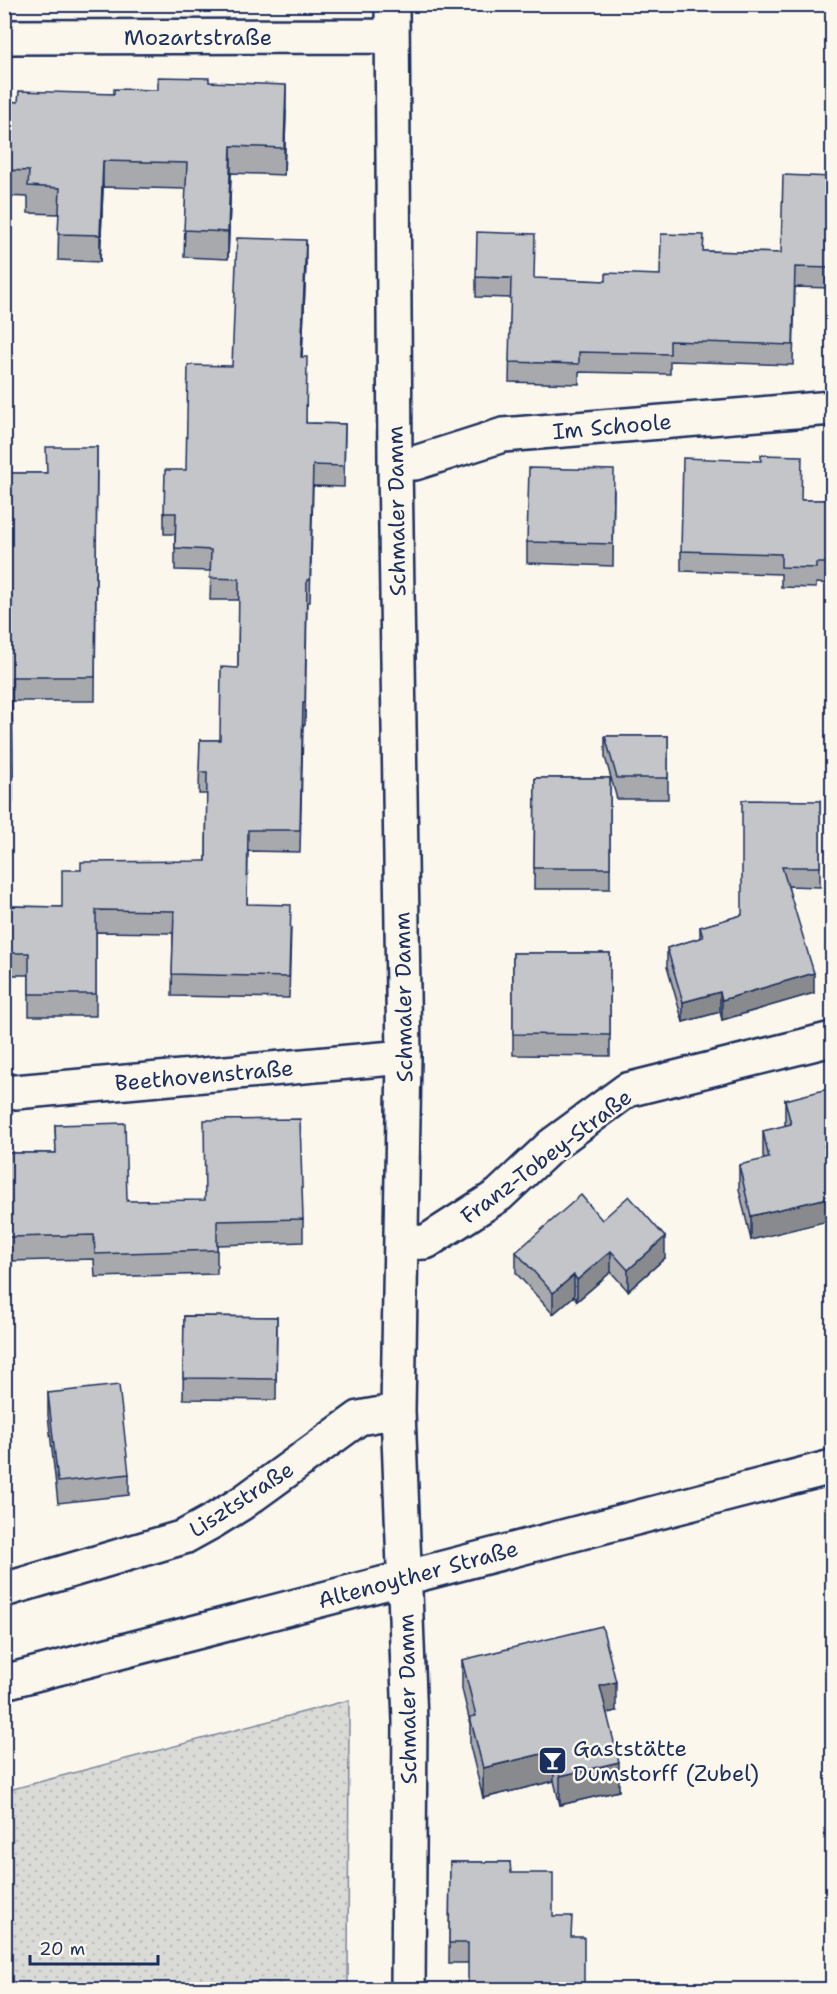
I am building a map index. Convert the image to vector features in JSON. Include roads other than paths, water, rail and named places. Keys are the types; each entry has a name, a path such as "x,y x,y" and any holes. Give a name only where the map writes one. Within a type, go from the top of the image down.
{"street":[{"name":"Mozartstraße","path":"4,37 392,20"},
{"name":"Schmaler Damm","path":"392,20 404,1057 398,1412 410,1721 408,1989"},
{"name":"Im Schoole","path":"396,463 415,463 503,435 832,408"},
{"name":"Franz-Tobey-Straße","path":"402,1243 426,1242 499,1195 552,1145 627,1090 832,1039"},
{"name":"Beethovenstraße","path":"4,1092 404,1057"},
{"name":"Lisztstraße","path":"4,1590 184,1537 242,1503 359,1418 398,1412"},
{"name":"Altenoyther Straße","path":"4,1682 832,1467"}],"place":[{"name":"Gaststätte Dumstorff (Zubel)","path":"552,1761"}]}
